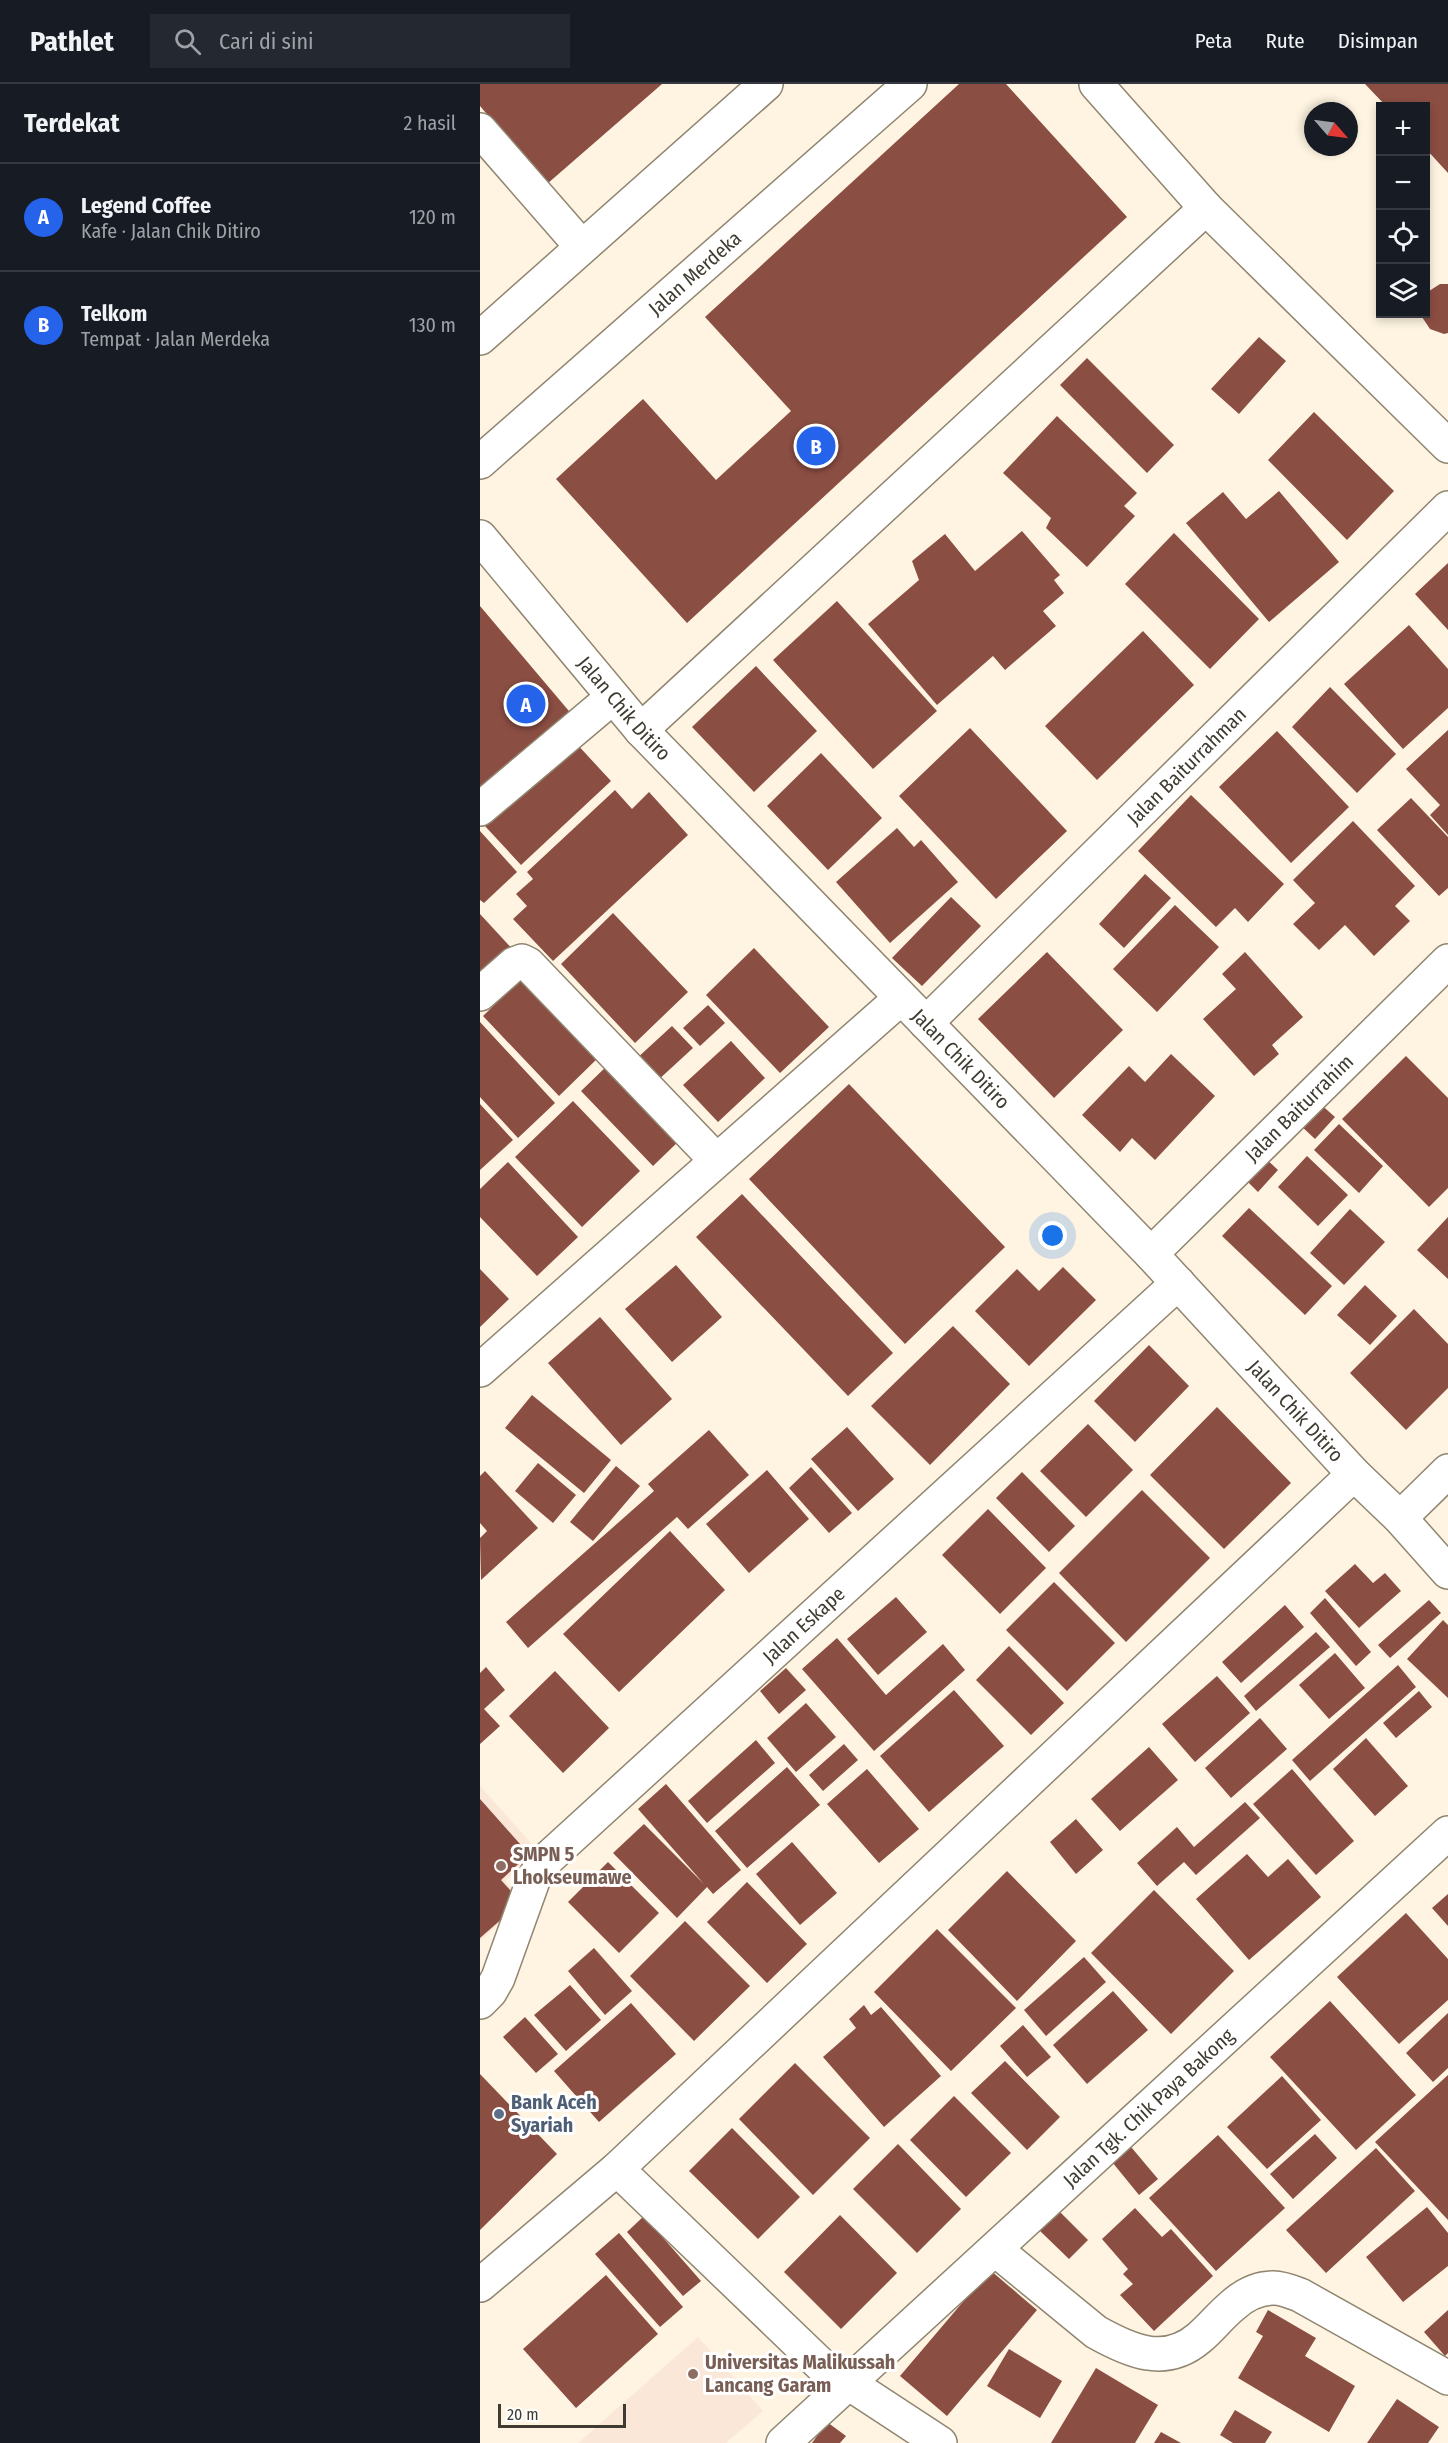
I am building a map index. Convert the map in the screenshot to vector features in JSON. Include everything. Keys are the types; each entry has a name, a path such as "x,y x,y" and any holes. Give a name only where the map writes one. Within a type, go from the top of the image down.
{"street":[{"path":"480,338 766,84"},
{"name":"Jalan Merdeka","path":"480,462 910,84"},
{"path":"1096,84 1206,208 1448,446"},
{"path":"480,130 582,247"},
{"path":"641,730 1206,208"},
{"name":"Jalan Baiturrahman","path":"926,1023 1448,508"},
{"name":"Jalan Chik Ditiro","path":"480,537 641,730 1151,1254 1353,1474 1400,1518 1448,1572"},
{"path":"480,809 613,697"},
{"path":"480,994 514,964 522,961 528,964 716,1160"},
{"name":"Jalan Baiturrahim","path":"1151,1254 1448,961"},
{"path":"480,1370 901,998"},
{"name":"Jalan Eskape","path":"480,2002 490,1992 498,1978 534,1878 544,1862 1178,1283"},
{"path":"1400,1518 1448,1471"},
{"path":"480,2285 617,2169 1353,1474"},
{"name":"Jalan Tgk. Chik Paya Bakong","path":"783,2443 850,2384 1448,1833"},
{"path":"617,2169 820,2365 940,2443"},
{"path":"996,2250 1096,2332 1135,2350 1160,2356 1181,2351 1198,2339 1242,2297 1259,2289 1276,2287 1300,2295 1448,2378"}],"shaded area":[{"name":"SMPN 5 Lhokseumawe","path":"480,1786 538,1851 505,1881 523,1902 480,1941"},
{"name":"Universitas Malikussah Lancang Garam","path":"698,2337 763,2411 726,2443 578,2443"}],"building":[{"path":"480,84 662,84 547,184 480,106"},
{"path":"959,84 1006,84 1127,217 687,623 556,479 643,399 716,480 791,411 705,317"},
{"path":"1365,84 1448,84 1448,173 1430,153 1430,102 1382,102"},
{"path":"1440,284 1448,284 1448,333 1444,334 1430,329 1423,318 1430,318 1430,290"},
{"path":"1259,337 1286,361 1239,414 1211,389"},
{"path":"1087,358 1174,445 1147,473 1060,385"},
{"path":"1314,412 1394,491 1347,540 1268,460"},
{"path":"1057,416 1137,493 1124,506 1135,516 1087,567 1046,528 1051,518 1003,473"},
{"path":"1279,491 1339,562 1269,622 1186,523 1223,492 1246,519"},
{"path":"1022,531 1060,575 1054,580 1064,593 1043,611 1056,626 1005,670 993,656 937,705 868,624 919,580 912,561 945,534 975,571"},
{"path":"1174,533 1259,619 1210,669 1125,584"},
{"path":"1448,563 1448,630 1415,594"},
{"path":"837,601 937,711 873,769 773,660"},
{"path":"480,606 574,717 480,797"},
{"path":"1409,625 1448,669 1448,708 1403,749 1344,684"},
{"path":"1143,631 1194,685 1097,780 1045,726"},
{"path":"756,666 817,731 754,792 692,727"},
{"path":"1330,687 1396,754 1357,793 1292,727"},
{"path":"970,728 1067,831 996,899 899,796"},
{"path":"1448,730 1448,835 1430,815 1440,805 1406,769"},
{"path":"1277,731 1349,807 1291,863 1219,787"},
{"path":"574,741 611,781 521,865 484,825"},
{"path":"821,753 882,818 828,870 767,806"},
{"path":"615,790 632,809 649,792 688,835 553,961 513,919 527,906 516,894 533,879 527,872"},
{"path":"1191,795 1284,884 1248,922 1235,908 1216,927 1138,851"},
{"path":"1411,798 1448,837 1448,888 1439,896 1377,830"},
{"path":"1353,821 1415,886 1395,906 1410,921 1374,956 1345,925 1319,950 1293,924 1315,903 1293,880"},
{"path":"897,828 914,847 921,840 958,882 890,943 836,882"},
{"path":"480,831 517,872 484,903 480,900"},
{"path":"1145,874 1171,898 1124,948 1099,924"},
{"path":"951,897 981,926 922,986 892,958"},
{"path":"1175,905 1219,947 1157,1012 1113,969"},
{"path":"613,913 688,992 635,1043 561,964"},
{"path":"480,914 516,953 480,987"},
{"path":"754,948 829,1027 780,1073 706,995"},
{"path":"1047,952 1123,1030 1054,1098 978,1019"},
{"path":"1245,952 1303,1017 1272,1045 1279,1054 1254,1076 1203,1019 1236,989 1222,974"},
{"path":"524,976 600,1056 559,1096 483,1016"},
{"path":"708,1005 725,1023 700,1046 683,1028"},
{"path":"480,1022 555,1103 518,1138 480,1097"},
{"path":"672,1026 693,1048 656,1082 635,1060"},
{"path":"731,1041 765,1078 718,1122 683,1085"},
{"path":"1171,1054 1215,1096 1155,1160 1132,1138 1120,1152 1082,1115 1129,1066 1145,1082"},
{"path":"1406,1056 1448,1098 1448,1188 1429,1207 1342,1119"},
{"path":"610,1063 682,1138 653,1166 581,1091"},
{"path":"849,1084 1005,1247 905,1344 749,1179"},
{"path":"573,1101 640,1171 582,1227 515,1157"},
{"path":"1318,1102 1335,1117 1315,1139 1298,1123"},
{"path":"480,1104 513,1140 480,1170"},
{"path":"1339,1124 1383,1166 1359,1193 1314,1150"},
{"path":"1307,1156 1348,1195 1318,1226 1278,1187"},
{"path":"1264,1157 1278,1170 1258,1192 1244,1178"},
{"path":"508,1162 578,1237 537,1276 480,1217 480,1189"},
{"path":"742,1194 893,1353 848,1396 696,1237"},
{"path":"1249,1208 1332,1286 1305,1315 1222,1236"},
{"path":"1350,1209 1385,1242 1344,1285 1310,1253"},
{"path":"1448,1217 1448,1279 1417,1250"},
{"path":"676,1265 722,1317 672,1362 625,1309"},
{"path":"1063,1267 1096,1300 1029,1366 975,1311 1017,1269 1039,1291"},
{"path":"480,1269 509,1299 480,1327"},
{"path":"1365,1285 1397,1316 1370,1345 1337,1315"},
{"path":"1414,1309 1448,1344 1448,1388 1406,1430 1350,1373"},
{"path":"600,1317 672,1399 621,1445 548,1363"},
{"path":"953,1326 1010,1384 930,1465 871,1406"},
{"path":"1149,1345 1189,1386 1135,1442 1094,1401"},
{"path":"532,1395 611,1460 584,1493 505,1428"},
{"path":"1217,1407 1291,1483 1224,1549 1150,1475"},
{"path":"1088,1424 1133,1470 1086,1517 1040,1471"},
{"path":"847,1427 894,1479 858,1511 811,1459"},
{"path":"709,1430 749,1475 688,1529 677,1517 528,1648 506,1622 654,1491 648,1484"},
{"path":"538,1463 576,1495 553,1523 515,1491"},
{"path":"616,1466 640,1486 593,1541 570,1522"},
{"path":"811,1467 852,1513 829,1533 789,1488"},
{"path":"767,1470 809,1519 749,1573 706,1524"},
{"path":"485,1471 538,1528 481,1580 480,1538 487,1531 480,1523 480,1476"},
{"path":"1022,1472 1075,1526 1049,1552 996,1498"},
{"path":"1142,1490 1210,1558 1126,1642 1059,1573"},
{"path":"988,1509 1046,1568 1000,1614 942,1555"},
{"path":"670,1531 725,1590 619,1692 563,1634"},
{"path":"1355,1564 1373,1583 1385,1573 1401,1591 1359,1628 1325,1591"},
{"path":"1054,1582 1115,1643 1067,1691 1006,1630"},
{"path":"896,1597 927,1632 878,1675 847,1639"},
{"path":"1325,1598 1371,1652 1356,1666 1310,1613"},
{"path":"1429,1600 1441,1613 1390,1658 1378,1645"},
{"path":"1285,1605 1304,1627 1241,1683 1222,1662"},
{"path":"1443,1620 1448,1625 1448,1698 1407,1659"},
{"path":"1316,1632 1330,1647 1256,1711 1244,1696"},
{"path":"837,1638 886,1695 943,1644 965,1670 874,1751 802,1669"},
{"path":"1009,1646 1064,1703 1031,1735 976,1680"},
{"path":"1335,1653 1365,1688 1329,1719 1299,1685"},
{"path":"1398,1665 1416,1687 1310,1781 1292,1760"},
{"path":"486,1667 505,1690 484,1709 500,1726 480,1744 480,1673"},
{"path":"786,1668 806,1690 779,1714 760,1691"},
{"path":"555,1671 609,1728 563,1773 509,1716"},
{"path":"1217,1676 1250,1713 1195,1762 1162,1724"},
{"path":"954,1690 1004,1746 929,1812 880,1756"},
{"path":"1419,1691 1432,1707 1396,1738 1383,1723"},
{"path":"806,1703 836,1737 796,1772 767,1738"},
{"path":"1260,1718 1287,1749 1231,1798 1205,1768"},
{"path":"1366,1738 1408,1786 1375,1816 1333,1769"},
{"path":"756,1740 775,1763 707,1823 688,1801"},
{"path":"844,1744 858,1760 823,1791 809,1775"},
{"path":"1149,1747 1178,1780 1120,1831 1091,1799"},
{"path":"787,1767 820,1805 747,1868 715,1831"},
{"path":"867,1769 919,1829 879,1863 827,1804"},
{"path":"1292,1769 1354,1841 1316,1875 1253,1804"},
{"path":"666,1784 741,1870 713,1894 707,1887 677,1918 613,1853 644,1824 704,1884 638,1809"},
{"name":"SMPN 5 Lhokseumawe","path":"480,1799 529,1854 501,1880 521,1902 480,1938"},
{"path":"1245,1802 1260,1818 1196,1875 1184,1862 1157,1886 1137,1863 1177,1827 1194,1847"},
{"path":"1076,1819 1103,1850 1076,1874 1050,1842"},
{"path":"792,1842 837,1893 800,1925 756,1874"},
{"path":"1247,1854 1268,1877 1288,1859 1321,1897 1249,1960 1196,1899"},
{"path":"608,1862 659,1913 619,1953 568,1902"},
{"path":"1007,1871 1076,1941 1017,2001 948,1930"},
{"path":"747,1882 807,1944 767,1983 707,1922"},
{"path":"1154,1890 1234,1971 1171,2034 1091,1953"},
{"path":"1448,1894 1448,1926 1432,1908"},
{"path":"1406,1913 1448,1959 1448,2000 1399,2044 1337,1977"},
{"path":"685,1921 750,1986 694,2041 630,1976"},
{"path":"937,1929 1016,2008 951,2071 874,1992"},
{"path":"594,1948 632,1991 605,2015 568,1971"},
{"path":"1084,1957 1106,1982 1046,2036 1024,2010"},
{"path":"570,1985 601,2020 566,2051 534,2015"},
{"path":"1113,1991 1148,2030 1087,2084 1053,2045"},
{"path":"1330,2001 1416,2095 1356,2150 1270,2057"},
{"path":"631,2003 676,2054 599,2122 554,2071"},
{"path":"864,2005 871,2015 881,2007 941,2076 884,2127 823,2057 856,2028 849,2019"},
{"path":"1448,2013 1448,2068 1433,2082 1406,2053"},
{"path":"525,2017 558,2054 536,2073 503,2037"},
{"path":"1023,2025 1051,2057 1027,2077 1000,2046"},
{"path":"1005,2061 1060,2117 1027,2150 971,2093"},
{"path":"795,2063 870,2138 813,2195 739,2119"},
{"name":"Bank Aceh Syariah","path":"480,2074 557,2154 480,2230"},
{"path":"1448,2075 1448,2220 1375,2142"},
{"path":"1282,2076 1321,2120 1267,2169 1227,2127"},
{"path":"954,2096 1011,2153 966,2197 910,2140"},
{"path":"732,2128 800,2197 758,2239 689,2171"},
{"path":"1315,2134 1337,2158 1293,2199 1270,2174"},
{"path":"1218,2135 1285,2208 1216,2271 1149,2198"},
{"path":"1126,2141 1158,2179 1139,2195 1108,2157"},
{"path":"898,2144 961,2209 917,2253 853,2189"},
{"path":"1376,2148 1415,2191 1326,2273 1286,2230"},
{"path":"1427,2207 1448,2233 1448,2266 1403,2302 1366,2257"},
{"path":"1135,2208 1162,2237 1171,2229 1213,2276 1154,2331 1120,2295 1133,2284 1123,2274 1128,2269 1102,2239"},
{"path":"1057,2209 1088,2240 1069,2259 1038,2229"},
{"path":"840,2215 897,2273 841,2329 784,2272"},
{"path":"644,2216 701,2281 683,2296 627,2232"},
{"path":"619,2233 683,2307 660,2327 595,2254"},
{"path":"990,2270 1037,2310 947,2416 900,2376"},
{"path":"606,2275 658,2334 576,2408 523,2349"},
{"path":"1268,2310 1316,2338 1305,2356 1355,2386 1329,2432 1238,2378 1263,2336 1256,2332"},
{"path":"1448,2310 1448,2353 1445,2356 1424,2332"},
{"path":"1009,2349 1062,2381 1040,2418 987,2386"},
{"path":"1096,2368 1158,2405 1135,2443 1051,2443"},
{"path":"1397,2399 1439,2427 1428,2443 1367,2443"},
{"path":"1235,2410 1272,2432 1265,2443 1233,2443 1220,2435"},
{"path":"827,2422 846,2436 840,2443 812,2443"},
{"path":"1161,2432 1181,2443 1154,2443"}],"place":[{"name":"Telkom","path":"816,446"},
{"name":"Legend Coffee","path":"526,704"},
{"name":"SMPN 5 Lhokseumawe","path":"501,1866"},
{"name":"Bank Aceh Syariah","path":"499,2114"},
{"name":"Universitas Malikussah Lancang Garam","path":"693,2374"}]}
